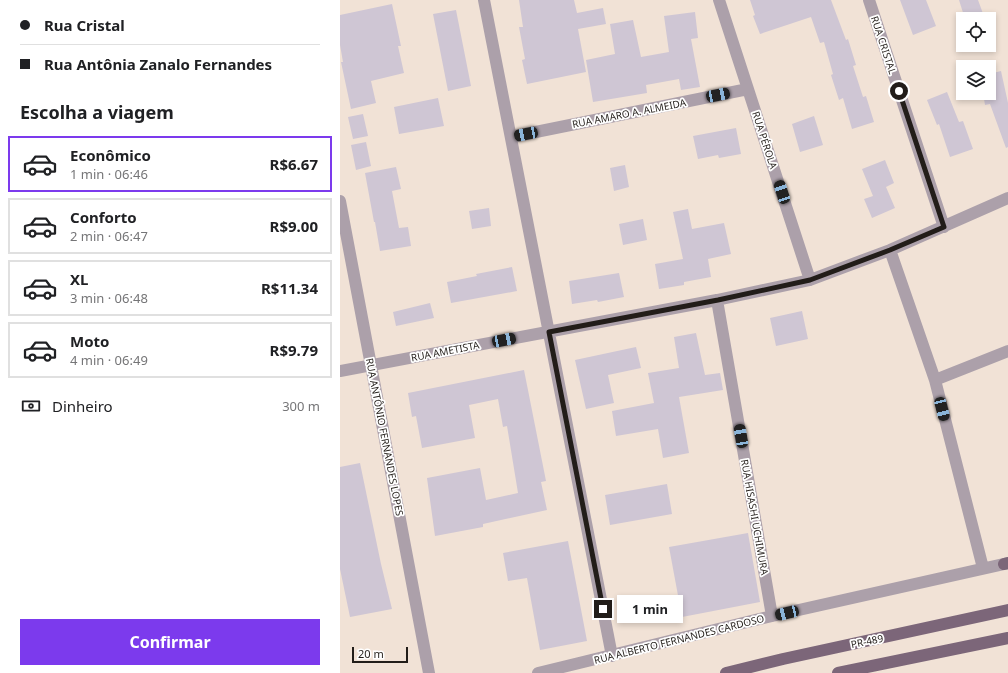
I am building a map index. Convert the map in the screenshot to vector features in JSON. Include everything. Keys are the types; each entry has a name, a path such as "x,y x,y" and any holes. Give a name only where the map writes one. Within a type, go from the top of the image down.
{"main road":[{"name":"PR-489","path":"726,673 1008,610"},
{"path":"838,673 1008,638"}],"street":[{"path":"484,0 612,656"},
{"name":"RUA PÉROLA","path":"720,0 810,280"},
{"name":"RUA CRISTAL","path":"869,0 944,227"},
{"name":"RUA AMARO A. ALMEIDA","path":"511,137 748,89"},
{"name":"RUA AMETISTA","path":"340,371 718,300 810,280 890,250 1008,198"},
{"name":"RUA ANTÔNIO FERNANDES LOPES","path":"340,201 429,673"},
{"path":"890,250 935,380 983,568"},
{"name":"RUA HISASHI UCHIMURA","path":"718,300 772,616"},
{"path":"935,380 1008,351"},
{"name":"RUA ALBERTO FERNANDES CARDOSO","path":"538,673 772,616 1007,563"}],"building":[{"path":"519,0 574,0 577,13 603,8 606,24 578,29 586,72 527,84 522,60 525,59 519,27 523,27"},
{"path":"750,0 831,0 846,40 848,39 856,65 853,66 863,97 866,96 874,122 852,129 843,98 839,100 831,75 833,74 824,42 820,43 811,17 760,34 753,16 755,15"},
{"path":"900,0 926,0 936,26 913,35"},
{"path":"959,0 978,0 982,12 963,12"},
{"path":"392,4 401,46 398,46 404,73 371,81 376,103 351,109 341,62 343,62 340,45 340,15"},
{"path":"456,10 471,86 448,91 433,14"},
{"path":"695,12 698,38 691,39 700,87 681,90 679,79 646,85 647,93 593,102 586,60 615,54 610,24 633,20 641,57 669,52 664,16"},
{"path":"1001,71 1008,103 1008,147 1006,148 990,104 985,105 984,100 996,100 996,72"},
{"path":"947,92 959,122 963,121 973,149 950,157 939,124 937,125 927,100"},
{"path":"438,98 444,126 399,134 394,107"},
{"path":"363,114 368,136 353,139 348,117"},
{"path":"814,116 823,145 800,152 792,124"},
{"path":"736,128 741,154 719,158 718,155 698,159 693,136"},
{"path":"366,142 371,166 356,170 351,145"},
{"path":"885,160 894,183 886,187 895,208 872,218 864,199 873,196 862,169"},
{"path":"625,165 629,187 614,191 610,168"},
{"path":"396,167 401,189 392,191 399,228 408,227 411,246 380,251 365,173"},
{"path":"489,208 491,226 472,229 469,211"},
{"path":"688,209 692,229 724,223 731,254 708,259 711,277 684,282 684,285 659,289 655,264 683,259 673,212"},
{"path":"643,219 647,240 623,245 619,224"},
{"path":"512,267 517,291 451,303 447,282 477,276 476,274"},
{"path":"619,273 624,297 598,302 597,300 572,304 569,281"},
{"path":"430,303 434,318 396,326 393,312"},
{"path":"802,311 808,339 776,346 770,318"},
{"path":"696,333 705,375 720,373 723,390 679,397 689,453 663,458 658,429 616,436 612,411 654,403 648,373 679,368 674,337"},
{"path":"636,347 641,368 608,375 614,403 586,409 575,360"},
{"path":"524,370 546,481 541,482 547,510 483,524 483,527 435,536 427,478 480,468 486,500 518,493 507,426 503,427 498,399 469,405 475,438 422,448 416,416 412,417 408,393"},
{"path":"360,463 392,609 350,617 340,569 340,467"},
{"path":"667,484 672,514 610,525 605,495"},
{"path":"748,533 760,602 682,617 669,547"},
{"path":"568,541 587,641 540,650 527,578 508,581 503,553"}],"route":[{"path":"603,609 549,332 718,300 810,280 890,250 944,227 899,91"}]}
